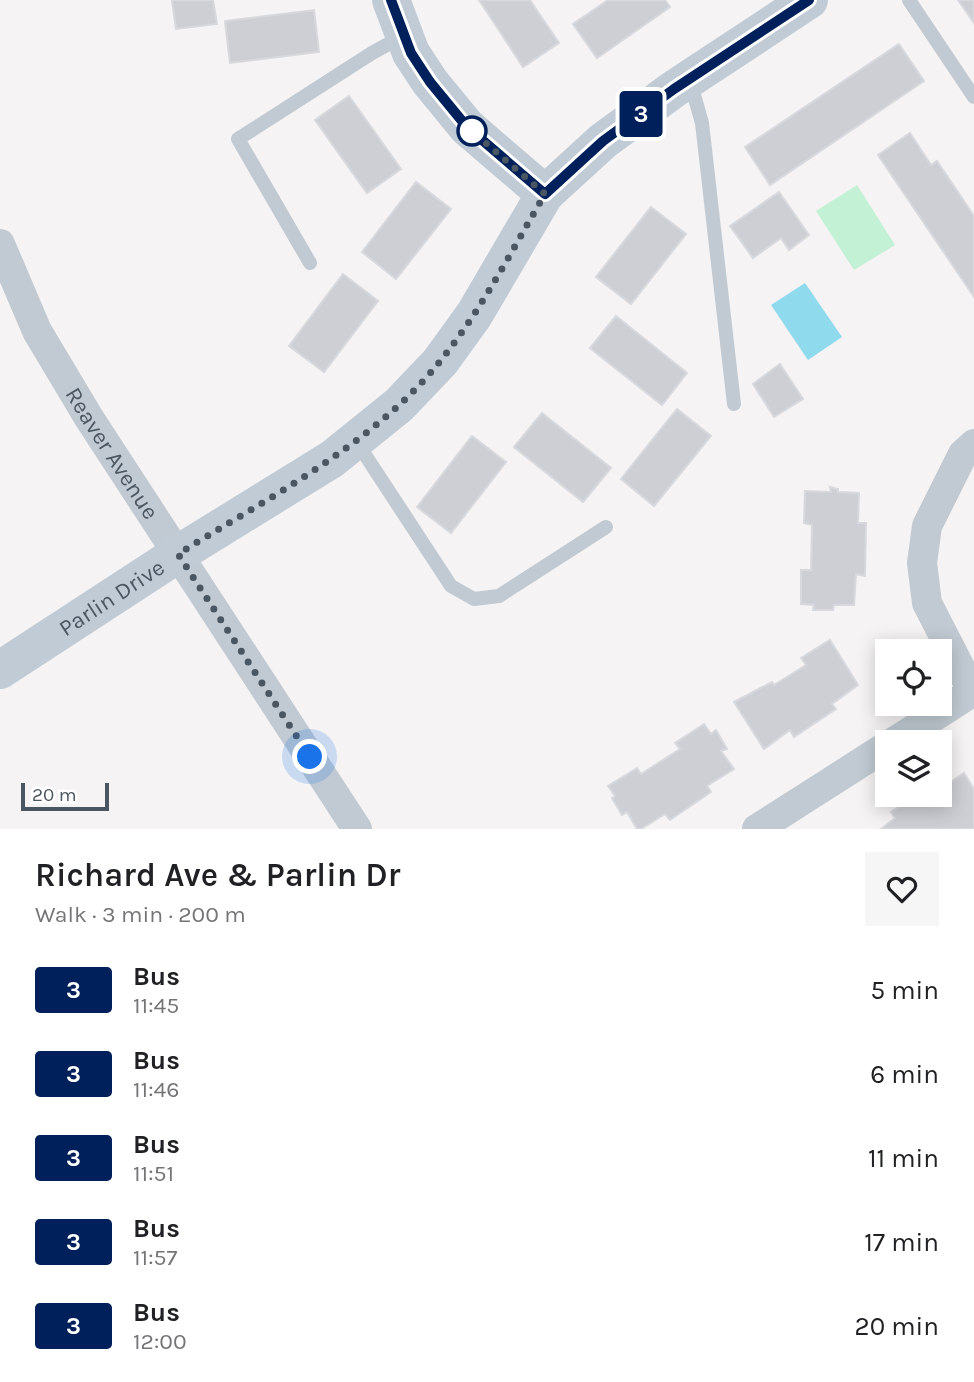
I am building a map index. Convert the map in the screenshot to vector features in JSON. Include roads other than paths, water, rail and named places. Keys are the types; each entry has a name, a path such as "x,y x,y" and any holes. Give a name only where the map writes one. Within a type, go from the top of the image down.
{"street":[{"path":"391,0 411,53 430,82 467,127 545,194"},
{"name":"Parlin Drive","path":"0,670 332,458 399,405 440,362 474,314 545,194 603,141 809,0"},
{"name":"Reaver Avenue","path":"0,244 37,331 89,418 357,829"},
{"path":"913,730 974,691 927,603 922,564 927,526 963,454 974,444"},
{"path":"770,826 875,754"}],"lane":[{"path":"909,0 974,96"},
{"path":"310,263 238,139 372,52 404,36"},
{"path":"689,80 702,122 734,404"},
{"path":"355,440 451,586 474,599 499,596 606,527"}],"water":[{"path":"805,283 842,337 808,360 771,305"}]}
